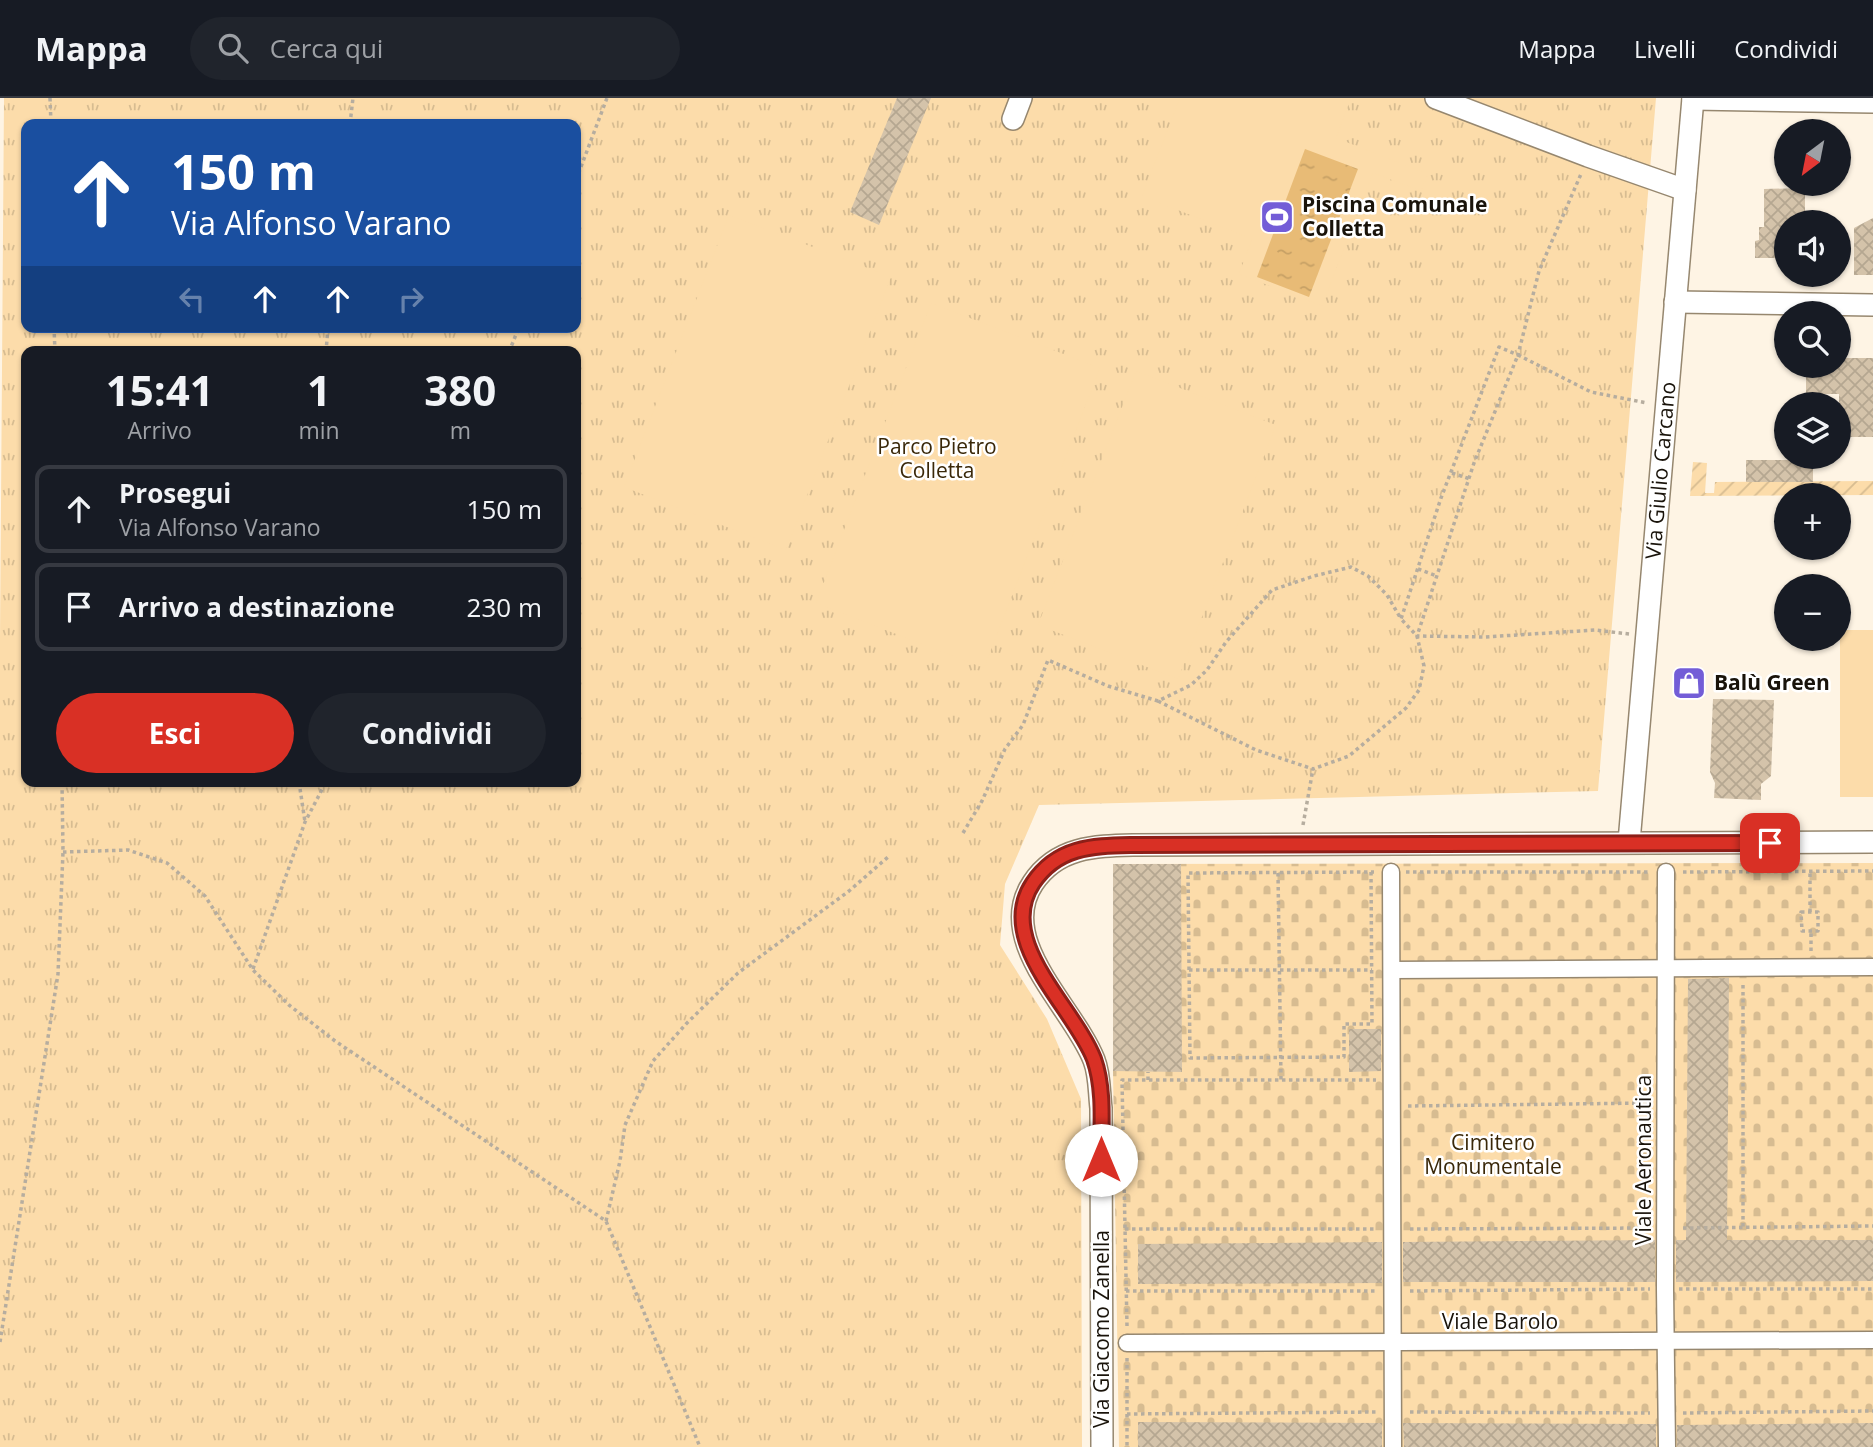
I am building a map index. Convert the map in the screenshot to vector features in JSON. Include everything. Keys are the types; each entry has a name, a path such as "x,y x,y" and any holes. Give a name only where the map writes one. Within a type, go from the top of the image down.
{"street":[{"path":"1013,120 1021,98"},
{"path":"1436,98 1685,190"},
{"path":"1693,98 1873,102"},
{"name":"Via Giulio Carcano","path":"1629,842 1693,98"},
{"path":"1675,302 1873,305"},
{"name":"Via Giacomo Zanella","path":"1102,1447 1101,1121 1098,1075 1087,1044 1038,967 1027,945 1023,926 1023,909 1028,891 1039,874 1053,861 1090,846 1133,845 1873,842"},
{"name":"Viale Aeronautica","path":"1666,872 1664,967 1667,1447"},
{"path":"1391,873 1393,1447"},
{"path":"1392,970 1873,967"},
{"name":"Viale Barolo","path":"1127,1343 1873,1340"}],"path":[{"path":"50,98 51,119"},
{"path":"351,119 353,98"},
{"path":"581,167 607,98"},
{"path":"1417,636 1469,479 1518,355 1539,271 1570,204 1588,156"},
{"path":"1401,619 1451,473 1499,347 1591,392 1667,405"},
{"path":"1451,473 1469,479"},
{"path":"963,833 982,801 1005,749 1023,725 1048,660 1108,685 1158,701 1256,750 1313,769 1349,756 1406,708 1419,690 1424,666 1417,636 1401,619 1387,595 1368,576 1351,567 1272,590 1226,642 1207,670 1191,685 1158,701"},
{"path":"1418,569 1437,576"},
{"path":"1417,636 1485,637 1595,630 1647,636"},
{"path":"1299,843 1313,769"},
{"path":"0,1342 58,974 63,852 62,787"},
{"path":"300,787 305,822"},
{"path":"253,970 305,822 323,787"},
{"path":"63,852 128,850 167,863 205,896 253,970 289,1005 335,1041 606,1221 700,1447"},
{"path":"606,1221 625,1125 653,1061 738,973 849,891 888,857"},
{"path":"1371,872 1372,1024 1344,1024 1344,1057 1189,1058 1188,873 1371,872 1810,872 1873,871"},
{"path":"1810,872 1810,912"},
{"path":"1278,873 1281,1080"},
{"path":"1801,912 1810,912 1818,912 1818,931 1801,931 1801,912"},
{"path":"1743,967 1743,1228"},
{"path":"1189,970 1392,970"},
{"path":"1148,1072 1148,1080"},
{"path":"1127,1447 1122,1080 1393,1080"},
{"path":"1393,1106 1665,1103"},
{"path":"1125,1229 1873,1226"},
{"path":"1126,1291 1873,1289"},
{"path":"1127,1414 1873,1411"}],"green space":[{"name":"Parco Pietro Colletta","path":"4,98 1656,98 1598,791 1039,805 1005,884 1000,945 1047,1019 1081,1099 1082,1447 0,1447 0,640"},
{"name":"Piscina Comunale Colletta","path":"1180,98 1351,98 1336,138 1428,174 1421,191 1373,173 1322,306 1239,274 1252,239 1142,196"},
{"path":"729,215 891,277 786,550 624,487"},
{"path":"931,303 1100,368 984,668 816,603"},
{"path":"1136,371 1276,425 1178,679 1038,625"},
{"path":"1693,462 1707,463 1705,493 1714,493 1715,482 1873,481 1873,495 1851,495 1851,483 1774,483 1774,496 1690,496"},
{"path":"1851,630 1873,630 1873,797 1840,797 1840,651 1851,651"},
{"name":"Cimitero Monumentale","path":"1873,863 1873,1447 1119,1447 1113,1071 1113,864"}],"water":[{"path":"1305,149 1358,169 1309,297 1257,277"}],"building":[{"path":"897,98 931,98 879,225 850,212"},
{"path":"1764,189 1774,189 1774,196 1805,196 1805,210 1774,210 1774,258 1755,258 1755,241 1759,240 1759,227 1764,227"},
{"path":"1873,218 1873,275 1854,275 1854,228"},
{"path":"1851,358 1873,358 1873,437 1851,437 1851,392 1806,392 1806,378 1851,378"},
{"path":"1746,460 1774,460 1774,469 1813,469 1813,482 1746,482"},
{"path":"1713,699 1774,700 1771,776 1761,784 1761,800 1714,798 1715,783 1710,772"},
{"path":"1113,864 1181,864 1182,1072 1113,1071"},
{"path":"1729,978 1727,1240 1873,1240 1873,1281 1676,1282 1676,1240 1686,1240 1688,979"},
{"path":"1349,1029 1381,1029 1381,1071 1349,1072"},
{"path":"1655,1240 1655,1282 1403,1282 1403,1242"},
{"path":"1382,1242 1382,1283 1138,1284 1138,1244"},
{"path":"1138,1422 1382,1423 1382,1447 1138,1447"},
{"path":"1403,1423 1656,1424 1656,1447 1404,1447"},
{"path":"1873,1423 1873,1447 1677,1447 1677,1425"}],"place":[{"name":"Piscina Comunale Colletta","path":"1277,217"},
{"name":"Balù Green","path":"1689,683"}],"route":[{"path":"1101,1160 1101,1108 1095,1062 1087,1044 1038,967 1027,945 1023,926 1023,909 1028,891 1039,874 1053,861 1071,852 1090,846 1133,845 1770,843"}]}
